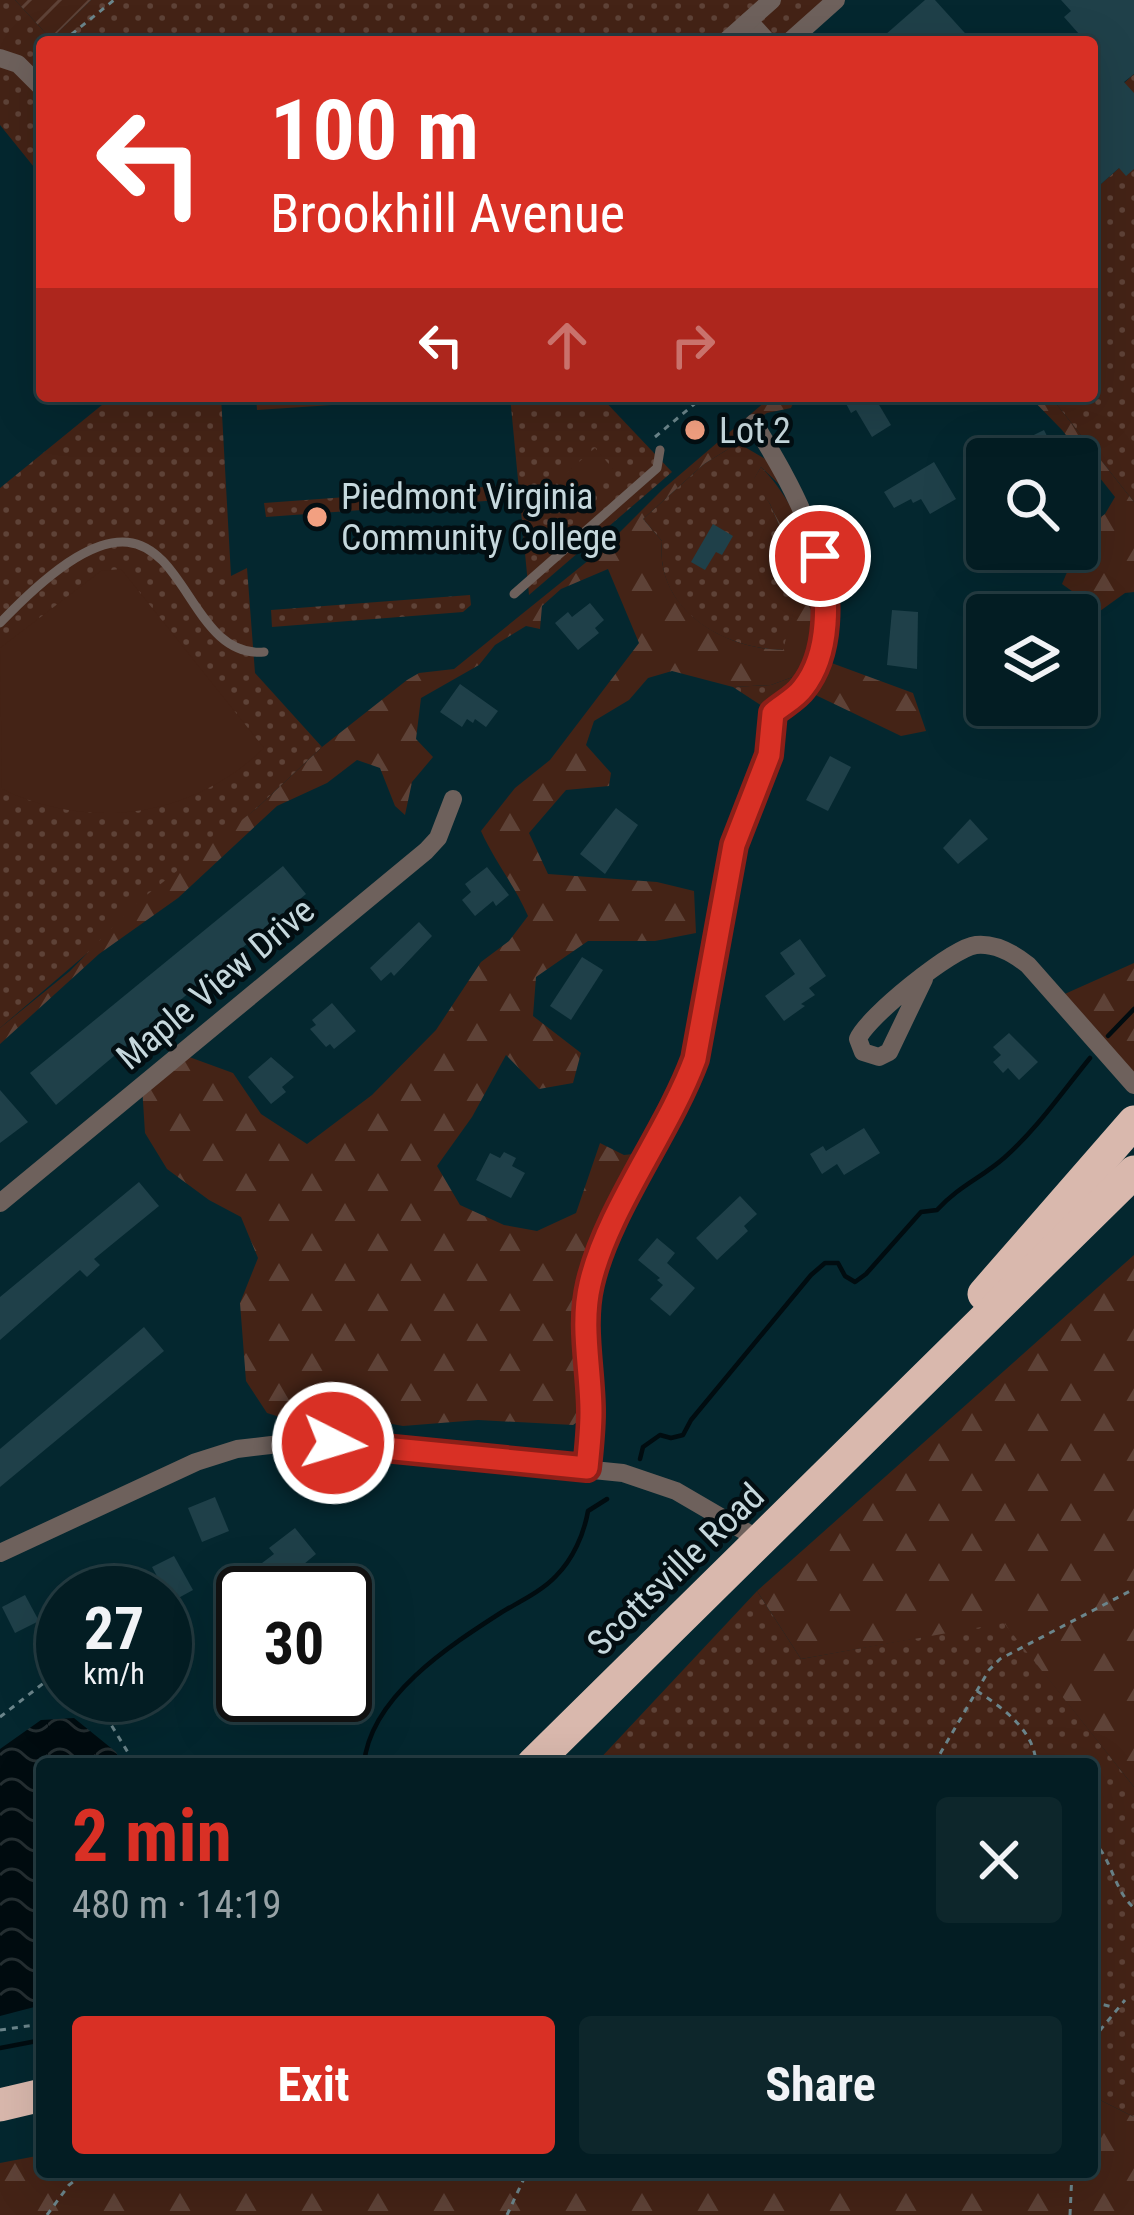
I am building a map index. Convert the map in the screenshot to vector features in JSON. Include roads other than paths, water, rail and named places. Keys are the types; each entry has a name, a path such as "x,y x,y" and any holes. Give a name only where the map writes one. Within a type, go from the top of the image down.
{"highway":[{"name":"Scottsville Road","path":"871,1429 1059,1204 1134,1122"},
{"name":"Scottsville Road","path":"538,1758 1134,1172"},
{"path":"0,2105 36,2096"}],"street":[{"path":"731,36 772,0"},
{"path":"796,36 836,0"},
{"path":"749,21 763,36"},
{"path":"0,58 18,64 36,82"},
{"path":"587,1468 589,1287 610,1230 695,1059 734,845 769,755 773,713 803,689 818,658 824,630 820,556 790,486 754,423"},
{"name":"Maple View Drive","path":"0,1203 426,851 438,838 453,799"},
{"path":"924,979 961,949 987,946 1015,955 1134,1085"},
{"path":"0,1553 180,1468 267,1444 361,1444 623,1473 676,1491 760,1540"}],"lane":[{"path":"514,594 657,468 656,445"},
{"path":"0,623 60,565 83,552 124,542 142,546 167,563 224,641 242,652 264,652"}],"water":[{"path":"38,1722 79,1722 119,1758 36,1758 36,2007 0,2016 0,1749"}],"waterway":[{"path":"1108,1036 1134,1009"},
{"path":"640,1459 643,1447 660,1435 683,1435 811,1275 825,1263 838,1263 855,1282 866,1274 921,1212 937,1210 1016,1147 1090,1058"},
{"path":"365,1758 369,1740 396,1695 437,1657 550,1581 573,1554 588,1511 607,1499"},
{"path":"0,2048 36,2041"}],"place":[{"name":"Lot 2","path":"695,430"},
{"name":"Piedmont Virginia Community College","path":"317,517"}]}
